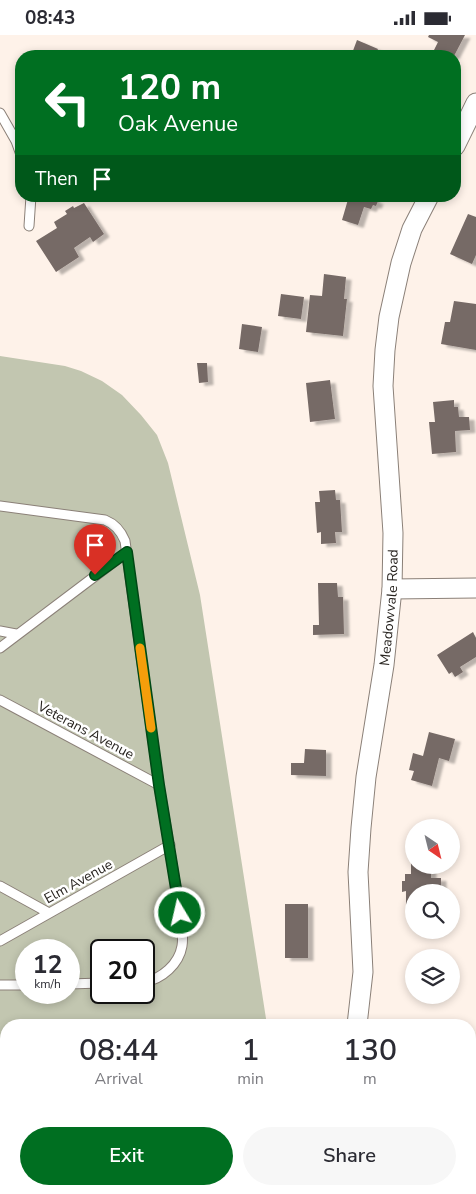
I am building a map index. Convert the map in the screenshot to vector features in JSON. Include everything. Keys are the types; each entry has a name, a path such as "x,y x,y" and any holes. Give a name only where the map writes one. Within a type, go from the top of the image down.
{"street":[{"path":"461,134 476,103"},
{"name":"Meadowvale Road","path":"358,1019 363,972 358,872 361,829 366,777 384,665 392,589 393,533 383,386 385,350 388,317 399,270 412,229 426,202"},
{"path":"392,589 476,588"}],"lane":[{"path":"0,113 15,139"},
{"path":"29,227 31,202"},
{"path":"0,506 105,520 112,523 125,541 159,785 182,930 182,946 177,959 168,970 155,978"},
{"path":"0,648 16,634 127,552"},
{"path":"0,631 16,634"},
{"name":"Veterans Avenue","path":"0,700 159,785"},
{"name":"Elm Avenue","path":"0,941 170,845"},
{"path":"0,886 49,913"},
{"path":"0,985 15,985"}],"green space":[{"path":"0,356 65,366 102,381 122,395 141,415 157,435 168,463 200,595 266,1019 0,1019"}],"building":[{"path":"429,35 465,35 457,50 434,50 438,42 428,37"},
{"path":"357,40 378,49 378,50 353,50"},
{"path":"347,202 378,202 376,206 373,205 371,209 364,207 358,225 342,220"},
{"path":"84,203 104,234 93,242 90,237 74,248 79,257 56,272 36,241 57,228 54,222 67,214 65,211 73,206 74,208"},
{"path":"468,214 476,217 476,255 472,264 450,254"},
{"path":"324,274 346,277 344,299 347,299 343,336 306,332 310,295 322,296"},
{"path":"281,294 304,297 301,319 278,316"},
{"path":"454,301 476,304 476,350 441,344 445,322 450,322"},
{"path":"242,324 262,327 258,352 239,349"},
{"path":"197,363 207,363 208,382 199,383"},
{"path":"330,380 335,419 310,422 306,383"},
{"path":"454,400 454,407 458,407 459,417 469,417 470,430 455,431 456,452 432,454 429,422 435,422 433,402"},
{"path":"335,490 336,500 340,500 342,532 335,532 336,543 321,544 321,532 317,533 315,502 320,502 319,491"},
{"path":"318,583 337,583 338,597 343,597 344,634 313,635 313,625 319,625"},
{"path":"473,632 476,638 476,657 460,667 463,672 455,677 452,672 449,674 437,655"},
{"path":"429,732 455,739 449,761 439,758 432,786 411,780 414,771 409,770 413,753 423,756"},
{"path":"305,749 326,750 326,776 291,775 291,763 304,763"},
{"path":"405,874 431,874 431,878 441,878 441,884 405,884 405,891 402,892 402,881 405,881"},
{"path":"285,904 308,904 308,958 285,958"}],"slow traffic":[{"path":"140,648 151,728"}],"route":[{"path":"95,575 127,552 159,785 180,913"}]}
